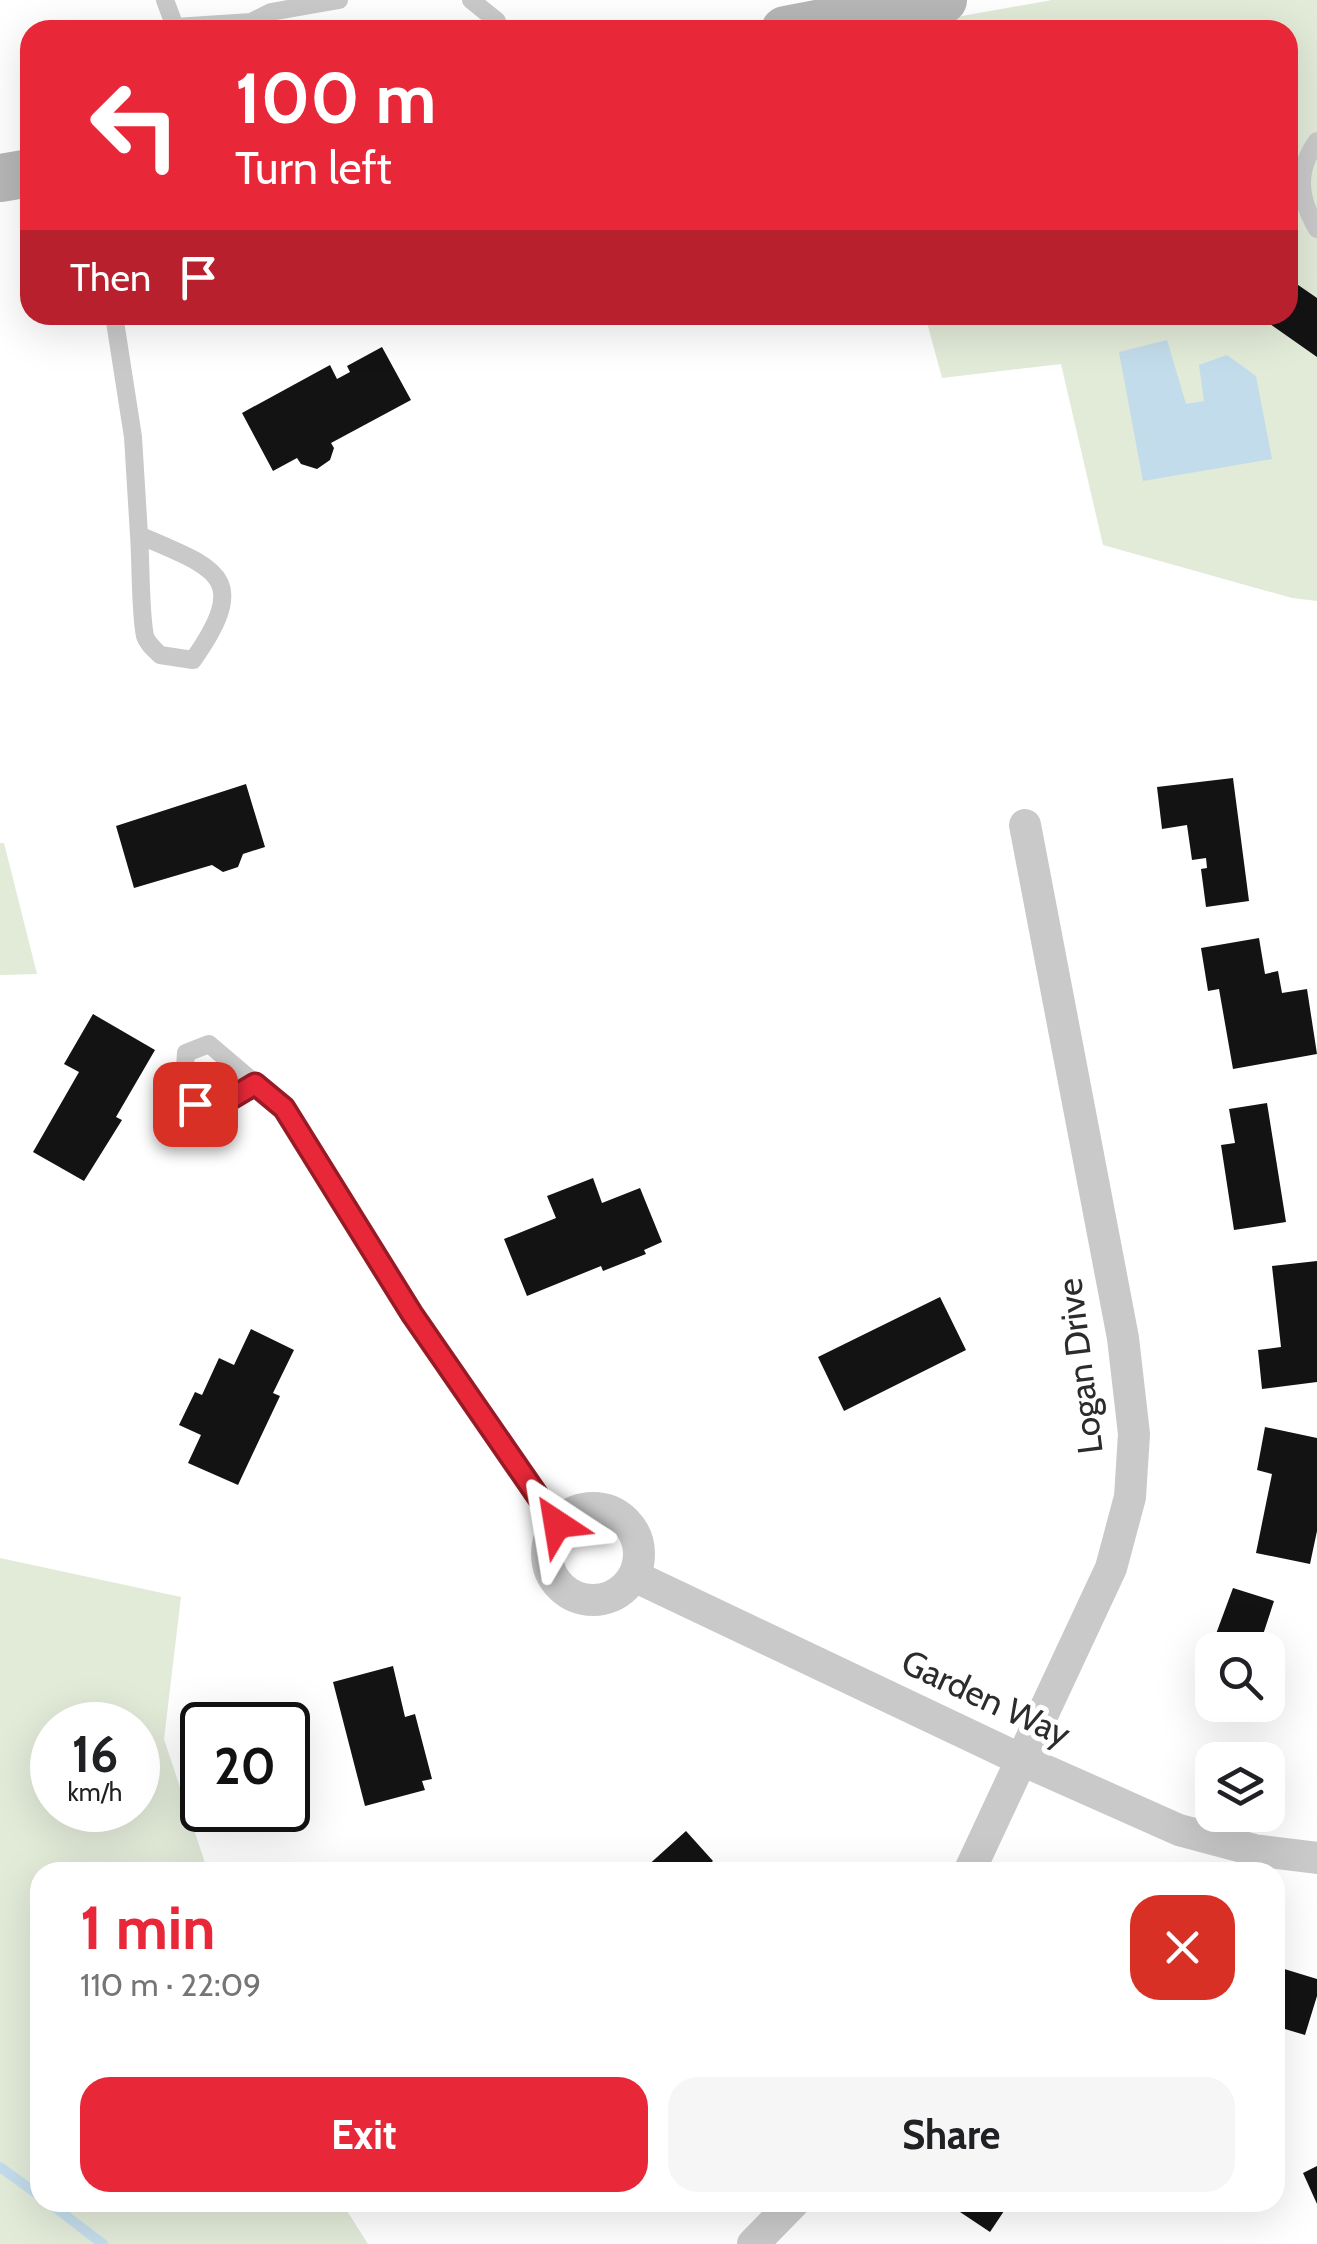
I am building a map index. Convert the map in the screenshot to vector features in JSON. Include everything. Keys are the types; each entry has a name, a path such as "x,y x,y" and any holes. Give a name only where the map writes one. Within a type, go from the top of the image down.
{"street":[{"path":"820,20 863,8 943,0"},
{"name":"Logan Drive","path":"974,1862 1111,1568 1130,1498 1134,1434 1123,1338 1025,824"},
{"path":"583,1508 612,1511 634,1532 639,1546 634,1576 624,1588 605,1598 580,1598 566,1592 555,1581 546,1552 557,1524 583,1508"},
{"name":"Garden Way","path":"634,1576 1024,1761 1180,1830 1254,1850 1317,1858"},
{"path":"753,2244 784,2212"}],"lane":[{"path":"259,20 270,12 338,0"},
{"path":"471,0 496,20"},
{"path":"1317,142 1308,154 1300,190 1317,228"},
{"path":"116,325 133,437 145,639 160,656 193,660 218,626 222,590 210,567 139,534"},
{"path":"255,1084 284,1108 412,1314 557,1524"}],"green space":[{"path":"1052,0 1317,0 1317,601 1292,598 1103,545 1061,364 942,378 928,325 1298,325 1298,20 939,20"},
{"path":"0,843 4,843 37,974 0,975"},
{"path":"0,1558 181,1597 164,1739 180,1787 180,1832 195,1832 205,1862 30,1862 30,2212 348,2212 368,2244 0,2244"}],"water":[{"path":"1167,340 1186,404 1204,401 1199,365 1227,355 1256,376 1272,459 1143,481 1119,352"}],"building":[{"path":"1298,285 1317,298 1317,357 1271,325 1298,325"},
{"path":"382,347 411,400 331,443 334,448 330,460 317,469 301,464 297,458 273,471 242,413 330,365 337,379 350,372 347,366"},
{"path":"1233,778 1249,901 1206,907 1201,869 1207,868 1206,858 1192,860 1187,825 1162,829 1157,787"},
{"path":"246,784 265,847 243,854 238,867 223,872 212,865 134,888 116,826"},
{"path":"1259,938 1265,974 1278,971 1282,993 1307,989 1317,1054 1233,1069 1219,989 1208,991 1201,948"},
{"path":"93,1014 155,1050 116,1117 122,1120 84,1181 33,1152 79,1072 64,1064"},
{"path":"1267,1103 1286,1222 1234,1230 1221,1145 1235,1143 1229,1109"},
{"path":"593,1178 602,1203 640,1188 662,1242 644,1250 646,1254 603,1271 601,1266 527,1296 504,1239 556,1218 547,1196"},
{"path":"1317,1261 1317,1382 1262,1389 1258,1350 1281,1347 1272,1266"},
{"path":"940,1297 966,1350 844,1411 818,1357"},
{"path":"251,1329 294,1350 273,1393 280,1396 238,1485 188,1463 201,1435 179,1425 195,1392 202,1395 219,1358 234,1365"},
{"path":"1265,1427 1317,1438 1317,1531 1310,1564 1256,1553 1272,1474 1257,1470"},
{"path":"1233,1588 1274,1601 1264,1632 1217,1632"},
{"path":"393,1666 405,1717 415,1714 432,1779 422,1781 425,1790 365,1806 333,1682"},
{"path":"686,1831 713,1861 712,1862 652,1862"},
{"path":"1285,1969 1317,1979 1317,1996 1305,2035 1285,2029"},
{"path":"1317,2166 1317,2204 1303,2173"},
{"path":"960,2212 1003,2212 990,2232"}],"waterway":[{"path":"0,2167 30,2189"},
{"path":"61,2212 103,2244"}],"route":[{"path":"195,1104 218,1106 255,1084 284,1108 412,1314 507,1446 557,1524"}]}
